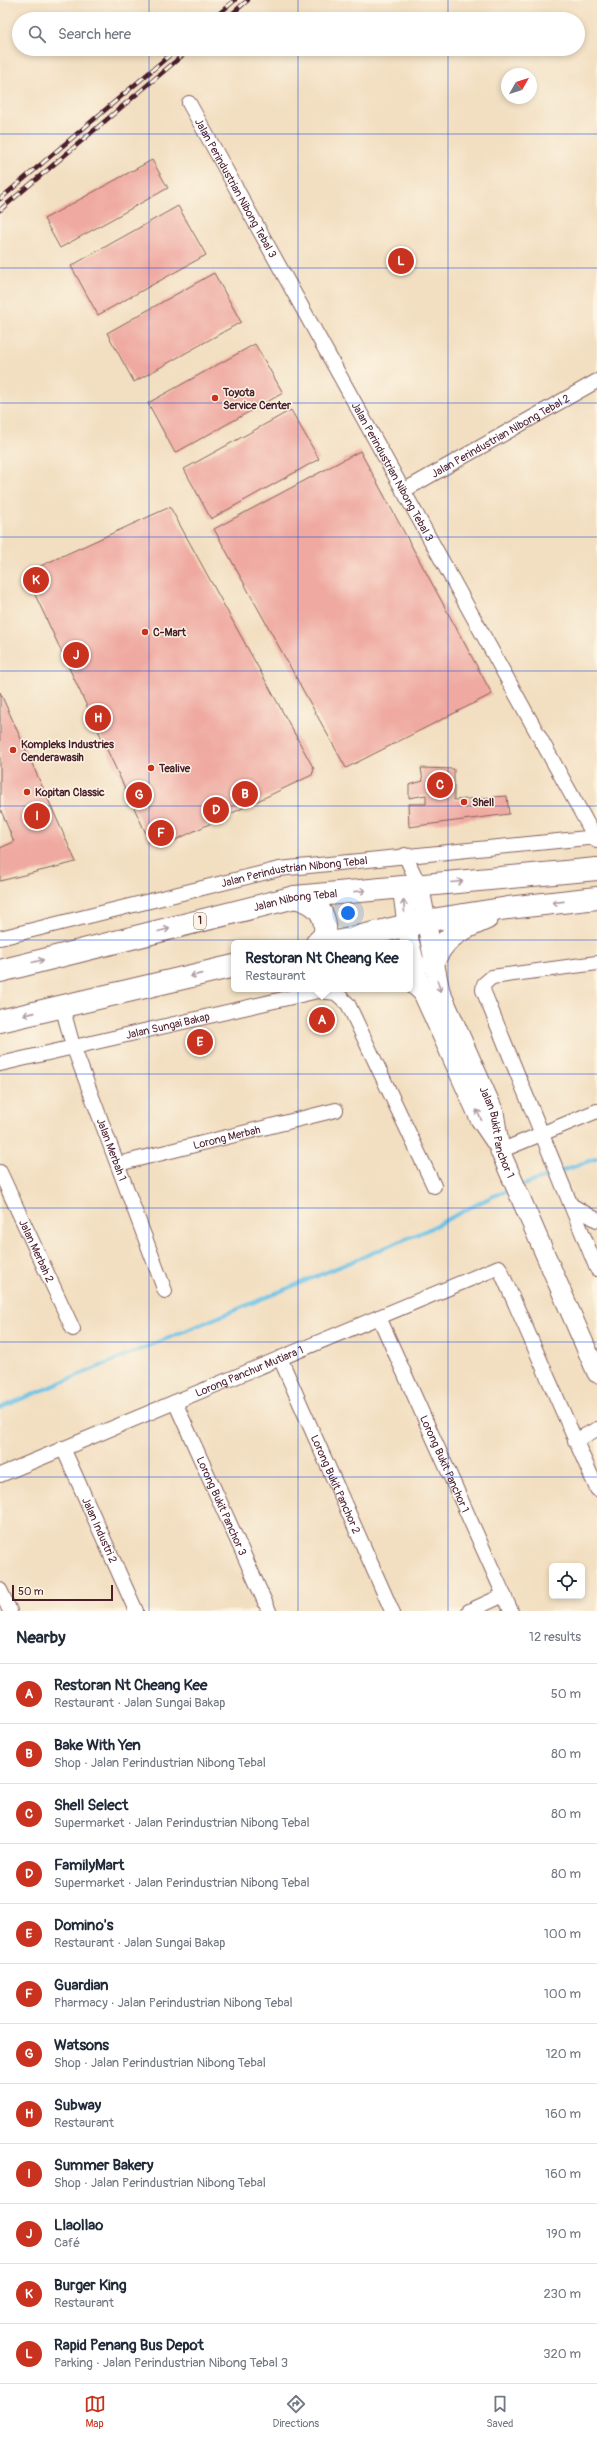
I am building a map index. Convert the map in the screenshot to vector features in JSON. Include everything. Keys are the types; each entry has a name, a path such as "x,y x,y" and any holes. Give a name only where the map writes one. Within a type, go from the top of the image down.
{"highway":[{"name":"Jalan Nibong Tebal","path":"0,970 295,897 597,868"},
{"path":"295,897 308,900 318,907 324,916 325,935 320,940"},
{"path":"359,940 412,934 508,908 597,898"},
{"path":"433,963 439,946 454,934 508,908"},
{"path":"0,1021 231,967"}],"street":[{"name":"Jalan Perindustrian Nibong Tebal 3","path":"189,103 596,838"},
{"name":"Jalan Perindustrian Nibong Tebal 2","path":"404,491 596,383"},
{"name":"Jalan Perindustrian Nibong Tebal","path":"0,938 279,869 596,838"},
{"path":"405,856 411,886"},
{"name":"Jalan Bukit Panchor 1","path":"411,886 412,934 433,963 440,990 494,1112 501,1151 597,1373"},
{"path":"413,951 415,984 480,1119 501,1151 544,1140 597,1111"},
{"path":"597,963 497,976 487,979 483,990 597,1268"},
{"name":"Jalan Sungai Bakap","path":"0,1064 73,1046 314,992"},
{"name":"Jalan Sungai Bakap","path":"327,992 336,993 348,1004 364,1035 434,1186"},
{"name":"Jalan Merbah 1","path":"62,1006 73,1046 165,1290"},
{"name":"Lorong Merbah","path":"118,1164 336,1110"},
{"name":"Jalan Merbah 2","path":"0,1172 73,1329"},
{"path":"571,1205 597,1220"},
{"name":"Lorong Panchur Mutiara 1","path":"0,1475 499,1267 575,1440"},
{"name":"Lorong Bukit Panchor 1","path":"379,1317 511,1611"},
{"name":"Lorong Bukit Panchor 2","path":"280,1358 392,1611"},
{"name":"Lorong Bukit Panchor 3","path":"175,1402 269,1611"},
{"path":"597,1430 575,1440 597,1490"},
{"name":"Jalan Industri 2","path":"63,1448 136,1611"},
{"path":"0,1590 10,1611"},
{"path":"469,1611 504,1595"}],"building":[{"path":"152,160 168,188 60,248 44,219"},
{"path":"178,206 206,255 98,315 71,266"},
{"path":"214,273 241,322 134,382 107,333"},
{"name":"Toyota Service Center","path":"255,344 283,393 175,453 148,403"},
{"path":"291,410 319,459 211,519 184,469"},
{"path":"360,451 492,694 346,768 214,529"},
{"name":"C-Mart","path":"170,507 314,769 312,775 163,846 149,840 25,573"},
{"name":"Kompleks Industries Cenderawasih","path":"0,692 76,862 0,881 0,848 14,842 0,808"},
{"path":"421,768 454,769 454,800 507,796 509,814 409,827 408,804 426,804 426,795 409,798 409,785 423,781"}],"waterway":[{"path":"521,1186 597,1158"},
{"path":"0,1408 425,1231 491,1197 512,1189"}],"railway":[{"path":"221,12 235,0"},
{"path":"234,12 248,0"},
{"path":"0,199 169,56"},
{"path":"0,210 182,56"}],"place":[{"name":"Rapid Penang Bus Depot","path":"401,261"},
{"name":"Toyota Service Center","path":"215,398"},
{"name":"Burger King","path":"36,580"},
{"name":"C-Mart","path":"145,632"},
{"name":"Llaollao","path":"76,655"},
{"name":"Subway","path":"98,718"},
{"name":"Kompleks Industries Cenderawasih","path":"13,750"},
{"name":"Tealive","path":"151,768"},
{"name":"Shell Select","path":"440,785"},
{"name":"Kopitan Classic","path":"27,792"},
{"name":"Bake With Yen","path":"245,794"},
{"name":"Watsons","path":"139,795"},
{"name":"Shell","path":"464,802"},
{"name":"FamilyMart","path":"216,810"},
{"name":"Summer Bakery","path":"37,816"},
{"name":"Guardian","path":"161,833"},
{"name":"Restoran Nt Cheang Kee","path":"322,1020"},
{"name":"Domino's","path":"200,1042"}]}
